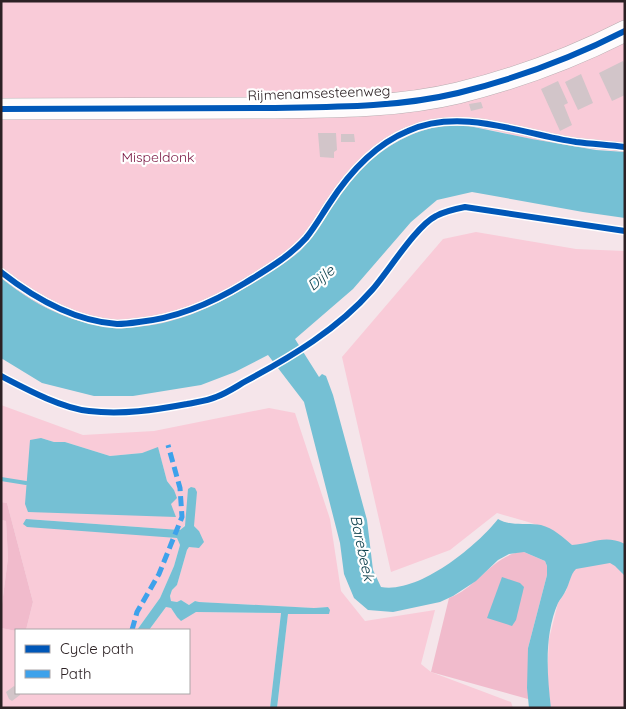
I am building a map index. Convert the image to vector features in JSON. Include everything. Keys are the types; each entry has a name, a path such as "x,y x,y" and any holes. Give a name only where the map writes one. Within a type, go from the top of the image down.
{"street":[{"name":"Rijmenamsesteenweg","path":"1,108 156,109 378,106 458,93 536,70 625,31"}],"lane":[{"path":"1,272 34,296 88,319 118,324 158,320 187,312 228,293 292,251 318,224 329,204 349,176 366,158 386,142 409,130 436,123 462,121 576,142 625,147"}],"green space":[{"name":"Mispeldonk","path":"1,1 625,1 625,152 554,143 476,127 434,127 420,131 398,140 365,165 301,249 291,259 271,272 219,302 187,316 156,325 125,328 94,325 64,316 33,300 1,278"},
{"path":"476,232 576,249 625,251 625,708 551,708 547,679 549,639 558,603 566,591 572,573 562,537 531,523 497,513 450,550 391,572 342,357 443,239"},
{"path":"1,405 83,435 154,431 269,408 295,413 330,519 341,591 365,621 435,610 421,664 431,672 511,702 513,708 277,708 288,613 328,614 328,607 314,608 195,601 189,605 181,600 177,602 171,601 170,596 172,590 177,585 187,550 189,546 197,548 199,531 194,526 194,517 180,530 26,519 177,538 180,545 174,566 160,598 138,629 26,629 33,602 7,503 1,502","holes":["41,438 54,442 65,442 110,456 142,453 158,448 167,481 174,490 171,504"]},
{"path":"1,520 6,521 8,558 1,612"},
{"path":"166,607 171,608 177,617 196,612 281,613 270,708 1,708 1,628 15,631 15,694 190,694 190,629 150,629"}],"shaded area":[{"path":"1,502 7,503 33,602 26,629 15,629 15,631 1,628 1,612 8,558 6,521 1,520"},
{"path":"519,552 524,552 545,561 547,566 547,575 528,648 528,699 431,672 449,598 459,593 500,560"}],"water":[{"path":"440,126 469,126 596,150 625,152 625,218 472,192 437,200 411,222 353,289 295,339 319,377 322,374 326,376 333,395 367,520 373,570 381,587 396,587 428,576 461,555 498,519 514,524 545,526 558,533 572,545 598,540 618,541 625,544 625,576 610,563 576,569 558,603 550,628 548,655 548,682 551,708 529,708 527,688 528,648 547,575 545,561 524,552 509,554 498,560 476,581 440,602 393,612 368,610 354,598 344,574 340,543 304,402 268,355 235,372 201,385 133,396 94,396 42,383 1,358 1,278 32,300 63,315 93,324 124,327 154,325 185,317 217,303 282,265 300,251 318,229 343,191 365,165 378,154 407,137 423,130"},
{"path":"41,438 54,442 65,442 110,456 142,453 158,447 167,481 177,498 171,504 176,517 28,512 25,504 30,440"},
{"path":"191,487 195,488 197,492 194,526 199,531 204,542 199,548 189,547 187,550 177,585 172,590 170,596 171,601 177,602 181,600 189,605 195,601 314,608 328,607 330,610 329,614 288,614 277,708 270,708 281,613 196,612 181,621 171,608 166,607 150,629 138,629 160,598 174,566 180,545 177,538 27,527 23,524 26,519 180,530 185,526 188,489"},
{"path":"502,577 520,583 524,587 516,620 512,626 487,618"}],"building":[{"path":"623,61 625,65 625,95 612,101 599,73"},
{"path":"581,74 593,103 578,110 565,82"},
{"path":"558,81 568,103 564,105 572,125 560,131 541,89"},
{"path":"481,102 483,108 471,111 469,104"},
{"path":"318,133 336,133 337,150 334,152 334,158 320,157"},
{"path":"341,134 354,134 355,142 341,142"},
{"path":"14,686 15,694 20,695 12,701 6,692"}],"waterway":[{"path":"1,479 26,483"}],"marked path":[{"path":"132,629 137,612 159,574 182,517 180,488 168,445"}],"cycle path":[{"path":"1,109 315,107 411,102 458,93 501,81 564,59 625,31"},
{"path":"1,272 27,291 55,307 85,318 117,324 153,320 181,313 220,297 285,257 306,238 345,181 363,161 384,144 408,131 428,124 449,121 470,122 576,142 625,147"},
{"path":"1,376 55,402 89,411 138,411 205,400 224,394 280,362 329,330 372,290 420,229 428,221 443,213 465,207 625,231"}],"water label":[{"name":"Dijle","path":"321,278"},
{"name":"Barebeek","path":"362,548"}]}
